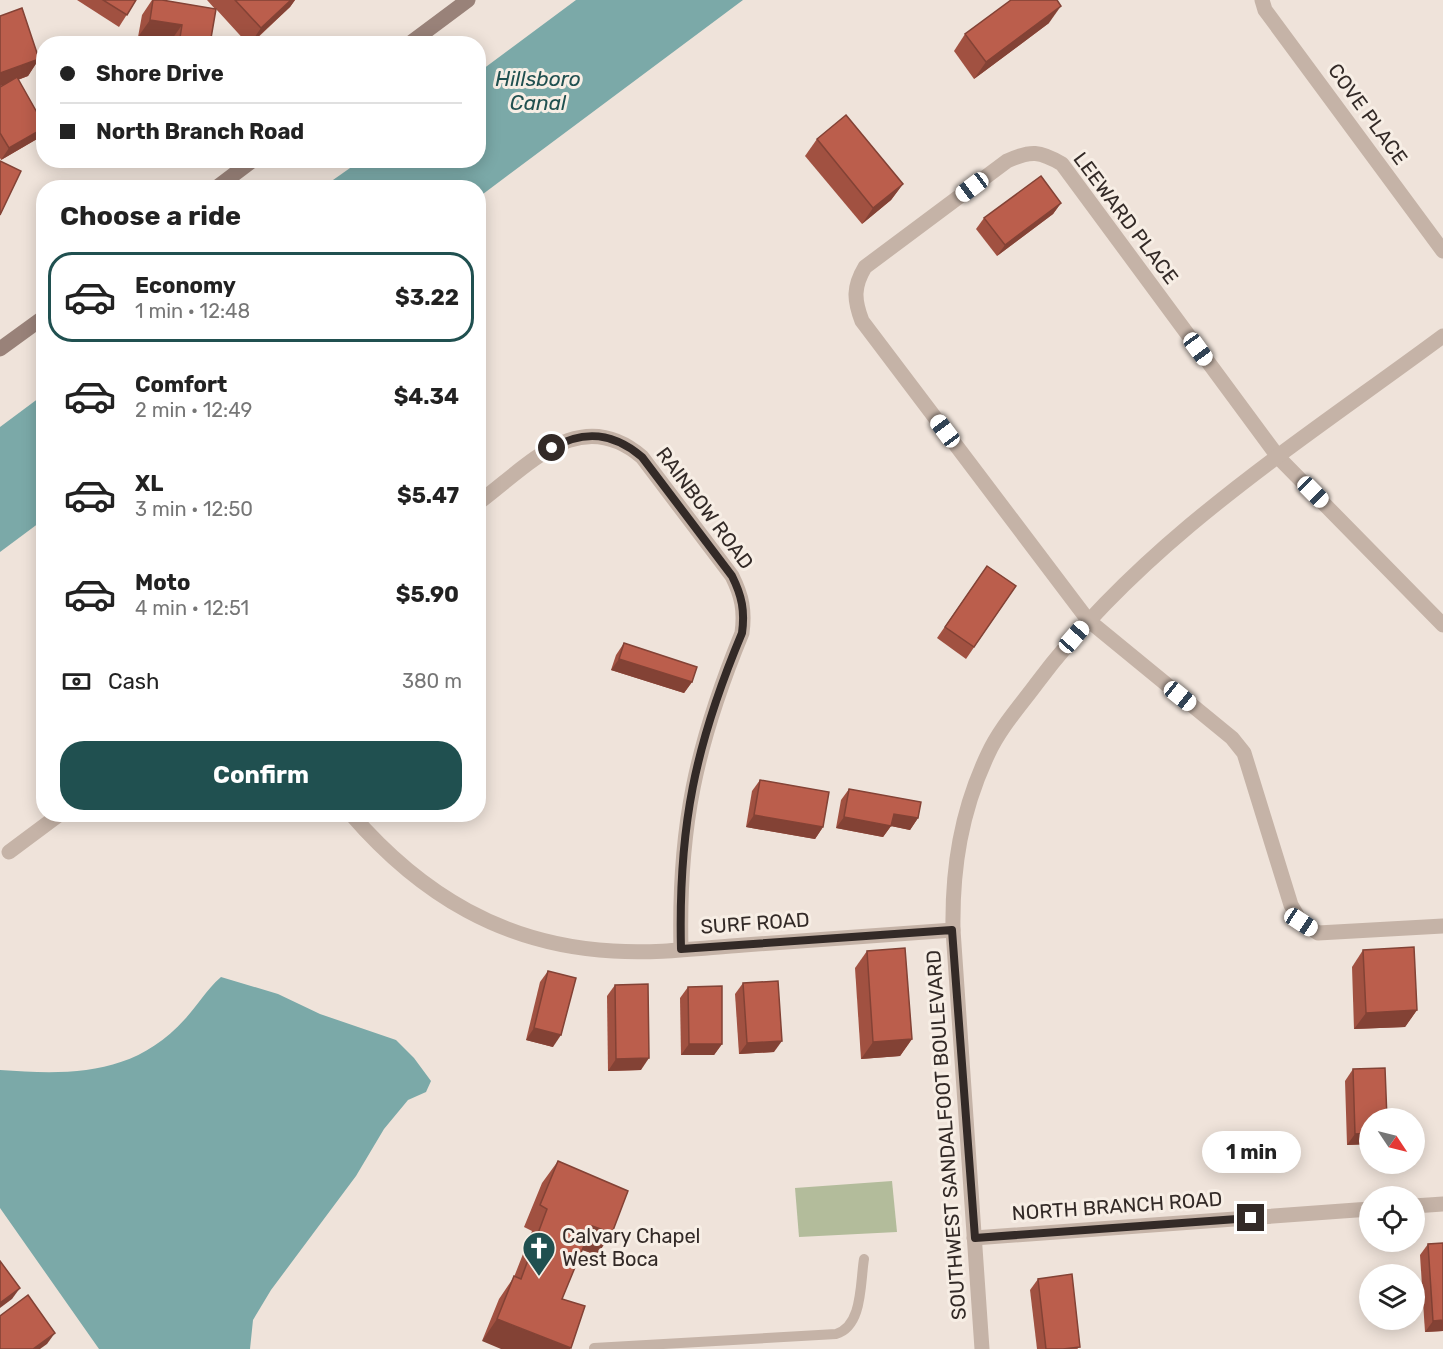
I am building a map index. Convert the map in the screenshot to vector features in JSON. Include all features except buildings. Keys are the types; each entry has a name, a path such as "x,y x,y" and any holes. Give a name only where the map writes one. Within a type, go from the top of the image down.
{"main road":[{"path":"421,36 468,0"},
{"path":"227,180 242,168"},
{"path":"0,349 36,322"}],"street":[{"name":"COVE PLACE","path":"1262,0 1265,10 1443,251"},
{"name":"LEEWARD PLACE","path":"1443,625 1279,458 1062,164 1046,154 1025,153 1007,161 865,267 855,295 855,303 862,321 1088,620 1232,738 1244,753 1291,905 1301,922 1318,933 1443,926"},
{"name":"SOUTHWEST SANDALFOOT BOULEVARD","path":"982,1349 952,930 952,884 959,838 971,794 988,752 1013,715 1088,620 1151,558 1200,516 1443,336"},
{"name":"RAINBOW ROAD","path":"486,497 552,448 568,439 595,435 608,436 627,444 642,457 732,576 740,593 744,616 742,633 703,738 692,783 680,878 681,949"},
{"path":"9,852 49,822"},
{"name":"SURF ROAD","path":"358,822 389,856 435,893 497,925 542,940 576,947 611,951 681,949 952,930"},
{"path":"1425,1205 1443,1204"},
{"name":"NORTH BRANCH ROAD","path":"975,1238 1359,1210"}],"lane":[{"path":"594,1348 836,1334 846,1331 855,1319 864,1259"}],"green space":[{"path":"892,1181 897,1232 799,1237 795,1188"}],"water":[{"name":"Hillsboro Canal","path":"576,0 743,0 486,192 486,180 333,180 350,168 486,168 486,67"},
{"path":"36,400 36,525 0,552 0,427"},
{"path":"221,977 278,994 320,1014 396,1040 414,1058 431,1081 426,1092 408,1100 384,1129 356,1176 271,1290 253,1320 250,1349 99,1349 0,1208 0,1070 76,1071 123,1062 165,1038 185,1019"}],"place":[{"name":"Calvary Chapel West Boca","path":"539,1277"}],"route":[{"path":"552,448 568,439 587,435 608,436 627,444 642,457 732,576 740,593 744,616 742,633 703,738 692,783 683,844 680,890 681,949 952,930 975,1238 1251,1218"}]}
